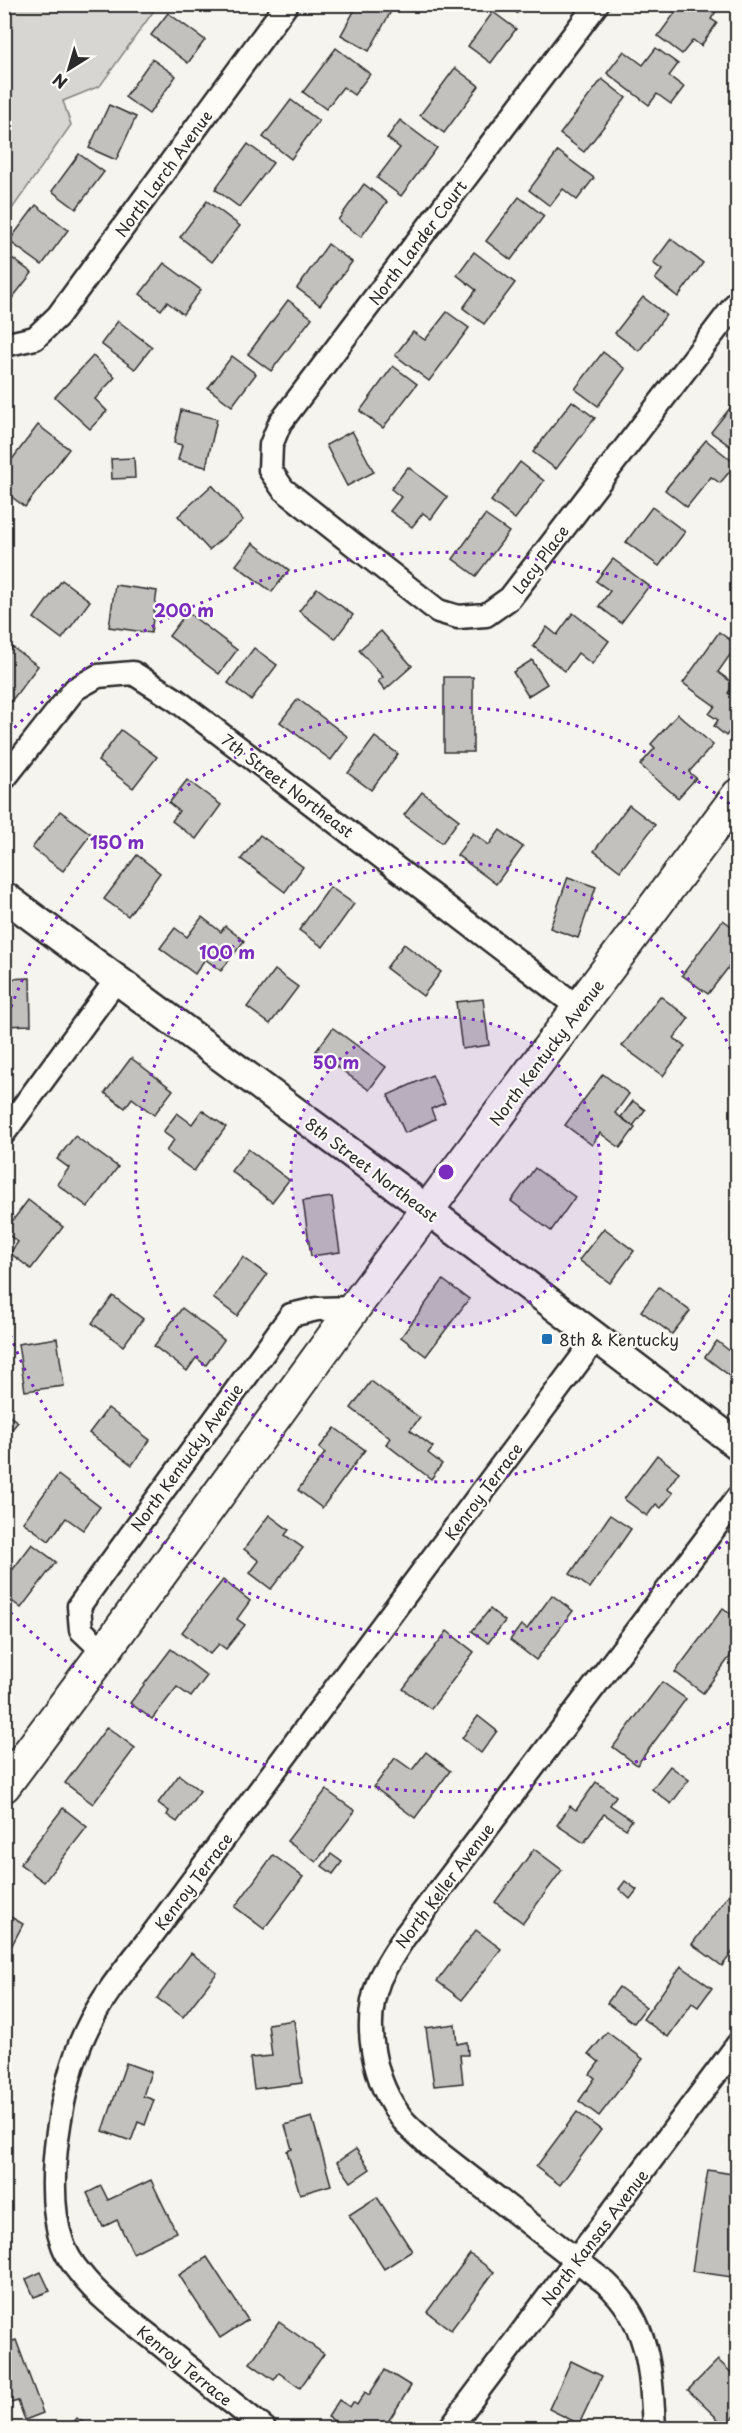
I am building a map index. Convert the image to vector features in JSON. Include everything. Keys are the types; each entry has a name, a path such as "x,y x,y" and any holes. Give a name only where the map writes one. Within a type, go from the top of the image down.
{"main road":[{"name":"North Kentucky Avenue","path":"5,1783 104,1652 354,1308 738,795"}],"street":[{"name":"North Larch Avenue","path":"4,345 34,338 58,316 287,4"},
{"name":"North Lander Court","path":"283,489 270,470 272,445 280,423 597,4"},
{"name":"Lacy Place","path":"283,489 438,611 458,617 486,615 510,598 738,301"},
{"name":"7th Street Northeast","path":"4,779 75,689 98,676 133,673 176,700 579,1008"},
{"name":"8th Street Northeast","path":"4,896 428,1210 738,1445"},
{"path":"4,1133 117,980"},
{"name":"North Kentucky Avenue","path":"104,1652 81,1630 79,1606 176,1470 291,1315 317,1309 354,1308"},
{"name":"Kenroy Terrace","path":"264,2428 115,2308 79,2273 62,2243 55,2207 56,2154 74,2057 94,2015 112,1986 597,1337"},
{"name":"North Keller Avenue","path":"654,2428 651,2382 639,2326 632,2311 619,2295 430,2146 403,2120 389,2097 376,2064 370,2030 374,2000 380,1980 405,1936 738,1497"},
{"name":"North Kansas Avenue","path":"450,2428 738,2044"}],"shaded area":[{"path":"11,5 158,5 100,86 63,101 71,125 5,219 4,14"}],"building":[{"path":"358,4 395,4 369,51 341,35"},
{"path":"506,4 522,4 517,13"},
{"path":"664,4 709,4 717,10 711,19 717,23 701,46 693,40 682,54 658,36 675,13"},
{"path":"493,12 516,29 491,63 468,46"},
{"path":"168,13 205,40 188,63 151,35"},
{"path":"336,48 370,74 354,95 343,87 326,109 303,92"},
{"path":"656,48 678,64 669,76 684,87 671,104 657,94 649,105 607,73 624,51 643,65"},
{"path":"152,59 176,76 149,114 125,97"},
{"path":"455,68 479,86 444,133 420,115"},
{"path":"602,79 626,98 584,152 560,134"},
{"path":"291,100 319,121 291,159 263,137"},
{"path":"109,105 136,117 116,160 89,148"},
{"path":"400,120 437,148 401,196 377,178 400,148 387,138"},
{"path":"248,144 273,163 239,207 215,189"},
{"path":"558,151 594,178 577,200 563,189 550,206 529,190"},
{"path":"79,154 104,172 76,209 52,191"},
{"path":"364,184 387,202 361,237 338,220"},
{"path":"519,197 544,216 511,260 486,241"},
{"path":"207,201 240,226 212,262 180,237"},
{"path":"36,205 68,230 42,265 9,241"},
{"path":"671,239 703,263 678,297 655,279 662,270 653,263"},
{"path":"328,244 352,262 320,305 297,288"},
{"path":"474,252 515,283 484,324 463,308 476,290 457,275"},
{"path":"8,255 32,273 6,306 4,305 4,261"},
{"path":"164,263 201,290 183,314 167,302 161,310 140,294"},
{"path":"643,297 666,315 639,351 615,333"},
{"path":"288,300 312,318 271,371 248,354"},
{"path":"447,312 469,328 429,381 395,355 413,332 425,340"},
{"path":"118,321 152,347 135,369 101,344"},
{"path":"603,352 625,369 598,406 575,389"},
{"path":"93,356 115,377 95,399 107,411 90,429 55,397"},
{"path":"232,356 256,374 232,406 208,388"},
{"path":"393,366 417,384 383,428 360,411"},
{"path":"738,398 738,452 711,432"},
{"path":"572,401 595,418 556,469 533,452"},
{"path":"181,410 217,419 206,467 178,460 182,445 174,443"},
{"path":"38,425 69,449 25,507 4,491 4,470"},
{"path":"352,431 374,472 347,486 326,445"},
{"path":"706,440 736,464 720,483 711,477 687,507 665,490"},
{"path":"134,458 135,478 112,479 111,459"},
{"path":"520,462 544,481 515,519 491,501"},
{"path":"408,467 447,497 431,519 423,513 412,527 390,511 401,497 391,489"},
{"path":"212,485 243,520 209,550 178,516"},
{"path":"652,507 685,532 659,566 626,542"},
{"path":"485,515 509,532 476,576 453,559"},
{"path":"253,543 289,570 272,592 236,565"},
{"path":"613,559 649,586 621,623 599,606 610,591 596,581"},
{"path":"62,580 90,601 62,639 34,618"},
{"path":"115,585 157,591 151,633 109,627"},
{"path":"317,588 353,615 335,639 299,611"},
{"path":"187,612 237,650 219,674 169,636"},
{"path":"573,613 609,641 592,664 578,653 565,671 533,646 547,627 557,635"},
{"path":"381,631 412,666 385,690 378,681 383,677 359,650"},
{"path":"719,632 737,645 718,672 734,684 728,693 738,700 738,720 726,736 714,726 718,720 709,714 715,706 683,683"},
{"path":"12,647 38,666 6,708 4,657"},
{"path":"254,648 277,665 251,700 228,683"},
{"path":"532,660 547,684 528,696 513,672"},
{"path":"444,677 473,677 473,752 444,752"},
{"path":"298,699 348,737 331,760 280,722"},
{"path":"678,714 713,745 689,772 696,778 678,798 640,765 655,748 651,744"},
{"path":"121,730 157,757 133,788 98,761"},
{"path":"375,737 398,754 371,790 348,773"},
{"path":"187,780 221,805 196,839 172,821 179,811 169,803"},
{"path":"422,792 459,820 442,843 404,815"},
{"path":"629,805 655,825 620,871 594,851"},
{"path":"60,811 91,834 63,871 32,848"},
{"path":"500,830 523,847 496,884 457,855 473,833 489,845"},
{"path":"260,835 303,867 285,892 241,859"},
{"path":"137,855 160,873 128,916 104,899"},
{"path":"568,877 596,887 578,938 550,928"},
{"path":"330,887 354,904 323,947 299,930"},
{"path":"202,917 221,932 225,926 244,941 221,971 205,959 195,974 160,948 175,928 187,937"},
{"path":"723,920 738,931 738,955 708,994 682,975"},
{"path":"404,944 441,972 423,996 386,968"},
{"path":"275,970 298,987 270,1024 247,1007"},
{"path":"30,978 31,1025 4,1026 4,979"},
{"path":"660,996 689,1018 674,1038 685,1046 663,1076 622,1046"},
{"path":"483,999 489,1045 462,1049 456,1002"},
{"path":"333,1028 386,1067 369,1090 316,1051"},
{"path":"131,1058 173,1090 154,1115 132,1098 125,1108 105,1093"},
{"path":"603,1074 629,1094 615,1113 635,1128 620,1148 600,1133 592,1145 565,1125"},
{"path":"432,1075 445,1103 431,1109 435,1119 405,1133 388,1095"},
{"path":"633,1101 645,1110 633,1126 621,1117"},
{"path":"202,1110 226,1127 194,1171 166,1151 174,1140 163,1132 177,1113 192,1124"},
{"path":"75,1136 118,1167 88,1207 57,1184 69,1168 57,1159"},
{"path":"248,1149 289,1180 272,1202 231,1171"},
{"path":"535,1168 575,1197 551,1231 511,1201"},
{"path":"332,1197 340,1252 311,1256 303,1201"},
{"path":"28,1200 63,1227 31,1269 10,1253 18,1242 4,1232"},
{"path":"604,1228 634,1251 610,1283 579,1260"},
{"path":"243,1257 267,1275 237,1316 213,1298"},
{"path":"443,1280 469,1299 426,1356 401,1337"},
{"path":"659,1287 690,1311 672,1334 641,1311"},
{"path":"113,1296 143,1319 123,1346 92,1323"},
{"path":"182,1308 224,1340 206,1365 196,1358 187,1371 154,1346"},
{"path":"57,1338 64,1386 25,1391 18,1344"},
{"path":"717,1341 731,1352 738,1343 738,1382 705,1357"},
{"path":"371,1381 420,1418 410,1430 433,1447 428,1453 442,1464 431,1479 386,1444 390,1438 351,1408"},
{"path":"108,1408 150,1440 132,1465 89,1433"},
{"path":"4,1412 18,1422 4,1439"},
{"path":"335,1428 365,1450 322,1508 298,1490 325,1453 319,1448"},
{"path":"657,1455 679,1472 667,1489 673,1493 661,1508 656,1504 647,1516 624,1499"},
{"path":"58,1475 100,1507 83,1530 66,1518 49,1541 23,1522"},
{"path":"269,1515 289,1530 285,1535 303,1548 271,1589 250,1573 259,1561 244,1549"},
{"path":"610,1515 631,1529 590,1588 570,1574"},
{"path":"32,1544 56,1562 21,1608 4,1595 4,1581"},
{"path":"223,1580 250,1601 237,1619 245,1625 226,1649 219,1644 210,1654 182,1632"},
{"path":"552,1595 573,1611 536,1660 510,1640 521,1625 527,1629"},
{"path":"723,1608 738,1619 738,1646 703,1693 675,1672"},
{"path":"490,1609 505,1621 488,1643 472,1631"},
{"path":"447,1631 474,1652 431,1709 403,1689"},
{"path":"4,1642 10,1672 4,1673"},
{"path":"171,1649 207,1676 191,1697 177,1687 152,1719 130,1703"},
{"path":"662,1682 686,1699 637,1765 613,1747"},
{"path":"478,1716 497,1731 481,1753 462,1738"},
{"path":"107,1727 135,1748 93,1804 65,1783"},
{"path":"426,1752 450,1771 415,1818 374,1787 395,1758 412,1770"},
{"path":"670,1766 689,1780 671,1804 652,1789"},
{"path":"179,1775 200,1791 177,1822 167,1815 169,1811 158,1803"},
{"path":"596,1782 616,1796 610,1805 632,1820 626,1829 604,1814 584,1843 557,1825 570,1806 576,1810"},
{"path":"326,1790 355,1811 316,1862 287,1841"},
{"path":"63,1808 87,1827 44,1882 20,1864"},
{"path":"534,1849 562,1870 523,1923 495,1902"},
{"path":"331,1854 342,1862 333,1874 322,1866"},
{"path":"273,1855 303,1877 264,1929 235,1907"},
{"path":"625,1881 637,1890 630,1899 619,1889"},
{"path":"738,1882 738,1945 722,1966 692,1944"},
{"path":"4,1913 23,1924 12,1945 4,1941"},
{"path":"476,1930 501,1949 462,2000 437,1981"},
{"path":"191,1953 217,1973 183,2017 157,1998"},
{"path":"681,1966 712,1988 698,2007 692,2003 668,2037 643,2019"},
{"path":"619,1987 646,2007 634,2023 607,2003"},
{"path":"294,2020 302,2083 254,2089 250,2058 272,2056 268,2024"},
{"path":"455,2024 457,2044 467,2042 468,2055 460,2055 463,2083 434,2086 426,2028"},
{"path":"607,2032 643,2059 599,2116 579,2101 595,2078 590,2074 599,2062 589,2054"},
{"path":"126,2063 151,2072 143,2096 154,2100 145,2125 138,2122 131,2141 103,2131"},
{"path":"577,2112 601,2130 560,2185 536,2167"},
{"path":"312,2117 331,2185 300,2194 287,2151 292,2149 285,2125"},
{"path":"356,2149 370,2169 351,2182 337,2162"},
{"path":"708,2170 738,2175 738,2278 692,2271"},
{"path":"151,2180 176,2232 133,2253 117,2220 103,2227 87,2193 101,2186 108,2200"},
{"path":"377,2197 412,2251 384,2269 349,2215"},
{"path":"4,2245 12,2265 4,2268"},
{"path":"470,2254 494,2272 451,2330 427,2312"},
{"path":"207,2257 248,2320 220,2338 179,2275"},
{"path":"41,2272 50,2291 34,2297 26,2279"},
{"path":"279,2322 324,2354 300,2388 279,2373 274,2380 250,2363"},
{"path":"16,2340 43,2413 25,2420 18,2401 4,2405 4,2344"},
{"path":"718,2360 738,2379 738,2413 725,2426 688,2390"},
{"path":"571,2361 602,2376 579,2424 549,2409"},
{"path":"385,2370 411,2386 384,2428 362,2428 348,2420 344,2427 328,2417 339,2400 350,2407 353,2402 357,2405 365,2392 369,2395"},
{"path":"77,2418 90,2428 69,2428"}],"place":[{"name":"8th & Kentucky","path":"547,1339"}]}
